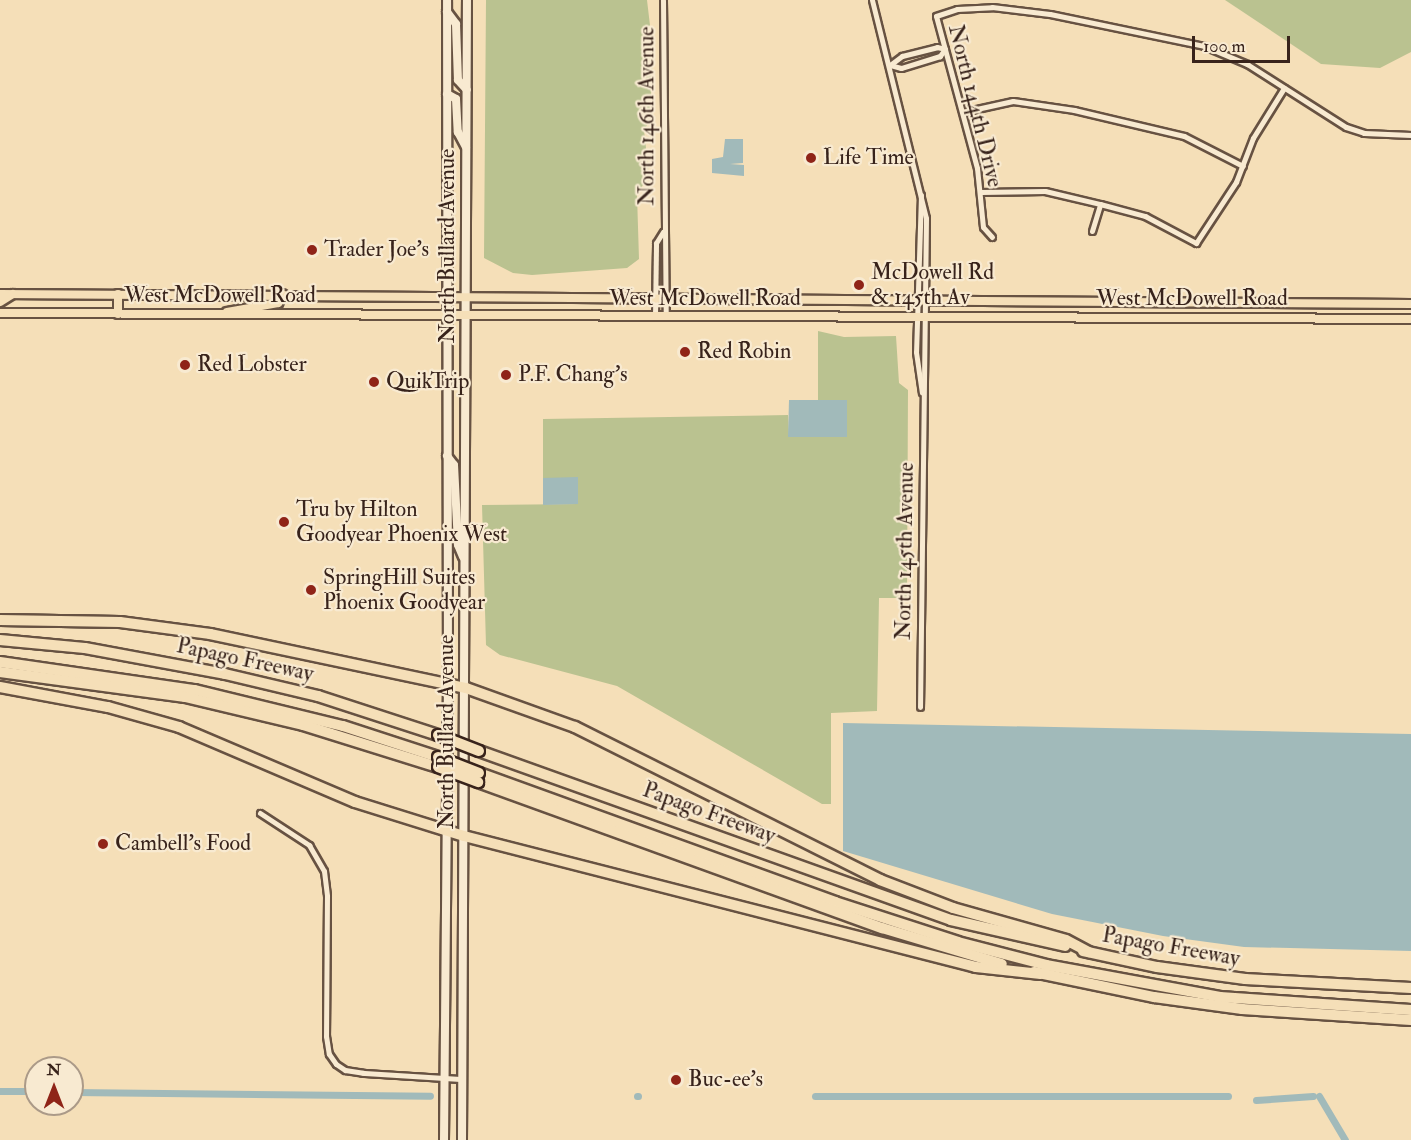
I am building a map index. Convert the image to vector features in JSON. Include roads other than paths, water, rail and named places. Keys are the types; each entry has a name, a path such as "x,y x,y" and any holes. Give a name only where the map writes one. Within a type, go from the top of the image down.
{"highway":[{"path":"0,620 152,626 466,688 575,727 880,880 953,908 1066,940 1089,952"},
{"name":"Papago Freeway","path":"0,640 85,648 225,674 318,696 438,735 951,920 1157,967 1245,979 1411,988"},
{"path":"0,662 195,690 343,726 882,928 1041,974"},
{"path":"0,672 195,699 303,725 438,762"},
{"path":"0,687 108,707 170,724 234,748 355,802 465,836 976,967 1041,974 1209,1005 1411,1022"},
{"path":"478,778 835,902 958,942 1035,962 1220,997 1411,1010"}],"main road":[{"name":"North Bullard Avenue","path":"444,1140 448,683 447,0"},
{"name":"North Bullard Avenue","path":"462,1140 466,688 467,0"},
{"path":"447,12 456,24 458,80 467,90"},
{"path":"447,94 456,99 458,132 467,147"},
{"name":"West McDowell Road","path":"0,294 283,294 467,298 1411,304"},
{"path":"0,302 13,294"},
{"path":"118,294 118,314"},
{"path":"221,314 243,306 278,303 283,294"},
{"path":"1346,303 1346,318"},
{"name":"West McDowell Road","path":"0,313 666,318 927,315 1411,319"},
{"path":"447,456 454,465 458,544 465,561"}],"street":[{"name":"North 146th Avenue","path":"663,0 663,232 668,242 666,318"},
{"name":"North 145th Avenue","path":"872,0 890,65 926,218 927,315 923,395 920,706"},
{"name":"North 144th Drive","path":"992,237 983,227 981,192 963,112 936,16 957,9 992,7 1104,25 1204,46 1247,64 1284,88"},
{"path":"890,65 902,56 937,47 945,49"},
{"path":"890,65 901,68 931,60 945,49"},
{"path":"981,192 1045,192 1100,204 1145,216 1196,243 1243,166 1253,138 1284,88 1346,127 1364,133 1411,135"},
{"path":"963,112 1013,101 1074,110 1184,136 1243,166"},
{"name":"North 145th Avenue","path":"921,195 916,366 923,395"},
{"path":"1092,231 1100,204"},
{"name":"North 146th Avenue","path":"656,317 656,243 663,232"},
{"path":"260,813 309,845 324,871 327,896 326,1036 329,1054 336,1064 345,1070 363,1073 462,1079"}],"water":[{"path":"725,139 743,139 743,163 730,164 744,165 744,176 712,173 712,159 723,157"},
{"path":"789,400 847,400 847,437 788,437"},
{"path":"578,477 578,504 543,505 543,478"},
{"path":"843,723 1411,734 1411,951 1244,947 1163,936 1052,914 843,851"}],"waterway":[{"path":"0,1091 24,1091"},
{"path":"84,1092 430,1096"},
{"path":"815,1096 1228,1096"},
{"path":"1256,1100 1313,1096"},
{"path":"1319,1096 1345,1140"}],"place":[{"name":"Life Time","path":"811,158"},
{"name":"Trader Joe's","path":"312,250"},
{"name":"McDowell Rd & 145th Av","path":"859,285"},
{"name":"Red Robin","path":"685,352"},
{"name":"Red Lobster","path":"185,365"},
{"name":"P.F. Chang's","path":"506,375"},
{"name":"QuikTrip","path":"374,382"},
{"name":"Tru by Hilton Goodyear Phoenix West","path":"284,522"},
{"name":"SpringHill Suites Phoenix Goodyear","path":"311,590"},
{"name":"Cambell's Food","path":"103,844"},
{"name":"Buc-ee's","path":"676,1080"}]}
